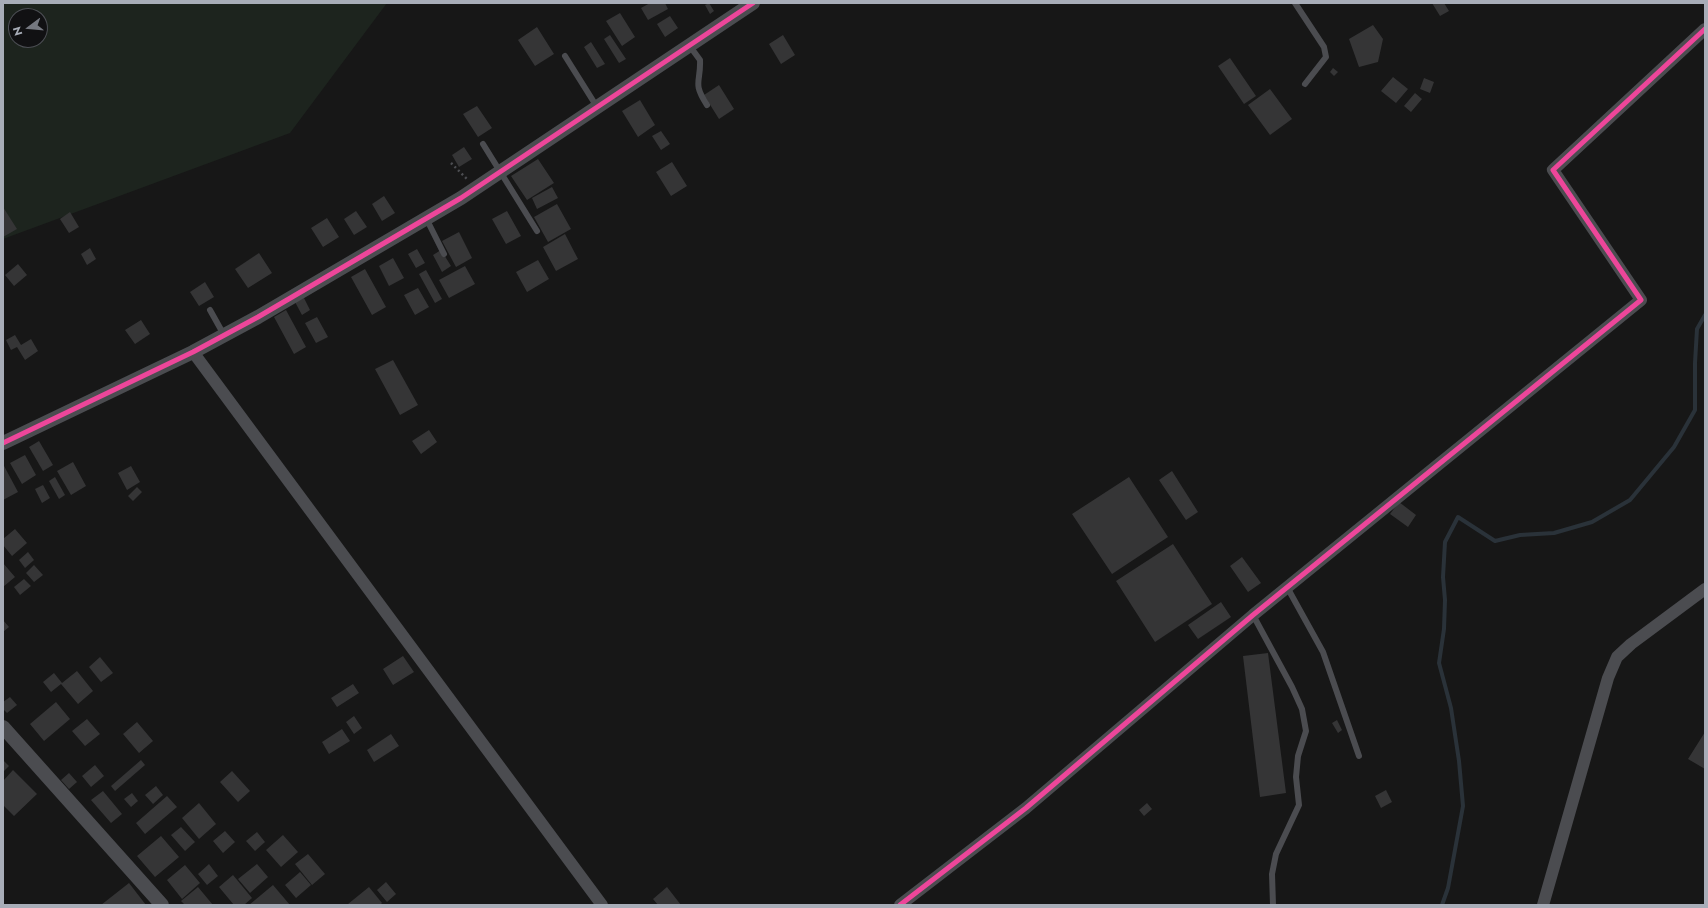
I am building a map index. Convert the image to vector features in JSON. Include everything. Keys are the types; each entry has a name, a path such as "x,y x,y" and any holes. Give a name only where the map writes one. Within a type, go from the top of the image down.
{"street":[{"path":"3,443 193,352 258,317 476,188 754,3"},
{"path":"900,905 1026,808 1253,615 1641,300 1553,170 1705,29"},
{"path":"193,352 602,905"},
{"path":"1543,905 1608,678 1617,656 1705,589"},
{"path":"3,727 162,905"}],"lane":[{"path":"1294,3 1324,46 1326,57 1305,84"},
{"path":"689,46 700,60 697,80 698,90 707,105"},
{"path":"565,56 597,107"},
{"path":"483,144 537,231"},
{"path":"426,218 444,254"},
{"path":"210,310 224,335"},
{"path":"1287,588 1323,652 1359,756"},
{"path":"1253,615 1297,698 1302,709 1306,731 1298,756 1296,777 1299,805 1276,854 1272,874 1273,905"}],"path":[{"path":"451,163 476,188"}],"shaded area":[{"path":"3,3 387,3 290,133 3,239"}],"building":[{"path":"650,3 665,3 668,9 648,20 641,8"},
{"path":"709,3 714,11 710,14 705,5"},
{"path":"1432,3 1444,3 1449,11 1440,16"},
{"path":"620,13 635,37 622,46 606,21"},
{"path":"670,16 678,28 665,37 657,24"},
{"path":"1373,25 1383,39 1378,62 1359,67 1349,39"},
{"path":"537,27 554,54 535,66 518,40"},
{"path":"610,35 626,59 619,63 604,39"},
{"path":"783,35 795,55 781,64 769,44"},
{"path":"591,42 605,64 597,68 584,47"},
{"path":"1230,58 1256,96 1244,104 1218,66"},
{"path":"1333,68 1338,72 1334,76 1330,72"},
{"path":"1393,77 1408,89 1396,103 1381,91"},
{"path":"1424,78 1434,82 1430,93 1420,89"},
{"path":"719,85 734,109 719,119 704,95"},
{"path":"1270,89 1292,119 1270,135 1248,105"},
{"path":"1415,93 1422,99 1411,112 1404,106"},
{"path":"640,100 655,125 638,137 622,111"},
{"path":"477,106 492,128 478,137 463,114"},
{"path":"661,131 670,144 661,150 652,136"},
{"path":"464,147 472,159 459,167 452,155"},
{"path":"538,159 554,183 527,200 511,176"},
{"path":"672,162 687,186 671,196 656,172"},
{"path":"552,187 558,198 537,209 532,198"},
{"path":"384,196 395,213 382,221 372,204"},
{"path":"557,204 571,229 548,242 534,217"},
{"path":"3,207 17,229 3,237"},
{"path":"356,211 367,227 354,235 344,219"},
{"path":"507,211 521,236 506,244 492,219"},
{"path":"70,212 79,227 69,233 60,219"},
{"path":"327,218 339,237 323,247 311,228"},
{"path":"459,232 472,258 456,267 442,241"},
{"path":"565,234 578,259 556,271 543,247"},
{"path":"90,248 96,259 87,265 81,254"},
{"path":"417,249 425,263 416,268 408,254"},
{"path":"441,250 451,266 442,272 433,255"},
{"path":"259,253 272,273 248,288 235,269"},
{"path":"393,258 404,278 389,286 379,266"},
{"path":"538,260 549,279 527,292 516,272"},
{"path":"18,264 27,275 14,286 5,275"},
{"path":"465,266 475,284 449,298 439,280"},
{"path":"365,269 386,307 372,315 351,277"},
{"path":"426,270 442,299 435,303 419,274"},
{"path":"205,282 214,297 199,306 190,292"},
{"path":"418,288 429,307 415,315 404,295"},
{"path":"304,298 310,310 302,315 295,302"},
{"path":"286,310 306,347 294,354 274,317"},
{"path":"317,317 328,337 316,343 305,323"},
{"path":"141,320 150,334 135,344 125,330"},
{"path":"15,335 21,345 31,339 38,351 25,360 17,347 11,350 6,340"},
{"path":"393,360 418,405 400,415 375,369"},
{"path":"429,430 437,442 421,454 412,441"},
{"path":"39,441 53,465 43,471 29,447"},
{"path":"25,455 36,475 22,484 10,463"},
{"path":"73,462 86,486 71,495 57,471"},
{"path":"3,464 18,492 3,500"},
{"path":"131,466 140,482 127,490 118,473"},
{"path":"1172,471 1198,512 1186,520 1159,480"},
{"path":"55,477 65,495 59,499 49,481"},
{"path":"1129,477 1168,537 1112,574 1072,514"},
{"path":"43,485 50,498 42,503 35,489"},
{"path":"137,487 142,492 133,501 128,496"},
{"path":"1399,502 1416,515 1408,527 1390,514"},
{"path":"15,529 27,543 12,556 3,545 3,539"},
{"path":"1173,544 1212,604 1155,642 1116,581"},
{"path":"28,552 34,560 25,568 19,560"},
{"path":"1242,557 1261,583 1248,592 1230,566"},
{"path":"3,563 15,577 3,587"},
{"path":"34,565 43,575 34,582 26,573"},
{"path":"24,579 31,586 20,595 14,587"},
{"path":"1221,602 1231,617 1198,639 1188,625"},
{"path":"3,620 9,627 3,632"},
{"path":"1268,653 1286,793 1260,797 1243,656"},
{"path":"403,656 414,672 393,685 383,669"},
{"path":"100,657 113,673 101,682 89,667"},
{"path":"77,671 93,691 78,704 61,684 51,692 43,682 54,673 62,683"},
{"path":"353,684 359,693 337,707 331,698"},
{"path":"10,697 17,705 7,713 3,709 3,702"},
{"path":"56,702 70,719 44,741 30,724"},
{"path":"354,716 362,728 354,734 346,722"},
{"path":"87,719 100,734 85,746 72,731"},
{"path":"1337,720 1342,730 1338,733 1332,723"},
{"path":"137,722 153,741 139,753 123,734"},
{"path":"342,729 350,741 329,754 322,742"},
{"path":"1705,732 1705,769 1688,759"},
{"path":"391,734 399,746 374,762 367,750"},
{"path":"3,760 9,766 3,772"},
{"path":"141,760 145,765 115,791 111,786"},
{"path":"95,765 104,776 91,787 82,776"},
{"path":"13,770 37,794 14,816 3,805 3,781"},
{"path":"232,771 250,791 238,802 220,782"},
{"path":"69,773 77,782 69,789 61,780"},
{"path":"156,786 163,795 153,804 145,795"},
{"path":"1386,790 1392,802 1381,808 1375,796"},
{"path":"103,791 122,814 111,823 91,800"},
{"path":"132,793 138,801 131,807 124,799"},
{"path":"167,796 177,807 145,834 136,823"},
{"path":"199,803 216,824 199,839 182,818"},
{"path":"1147,803 1152,809 1144,816 1139,810"},
{"path":"181,827 195,842 185,851 171,835"},
{"path":"225,831 235,842 223,853 213,841"},
{"path":"257,832 265,842 255,851 246,841"},
{"path":"283,835 298,852 281,867 266,850"},
{"path":"161,836 179,857 155,877 137,856"},
{"path":"308,854 325,874 312,885 295,864"},
{"path":"209,864 218,876 207,885 198,874"},
{"path":"257,864 268,877 250,893 238,879"},
{"path":"185,865 200,883 182,899 167,880"},
{"path":"300,872 311,885 296,898 285,885"},
{"path":"233,875 252,898 244,905 234,905 219,887"},
{"path":"386,882 396,894 387,902 377,890"},
{"path":"129,883 146,905 101,905"},
{"path":"273,885 290,905 249,905"},
{"path":"198,887 213,905 185,905 181,901"},
{"path":"369,887 382,903 380,905 348,904"},
{"path":"667,887 681,905 658,905 653,899"}],"waterway":[{"path":"1442,905 1448,888 1463,806 1459,761 1451,708 1439,663 1444,629 1445,600 1443,577 1445,542 1458,517 1495,541 1520,535 1554,533 1592,522 1630,500 1674,447 1695,410 1697,329 1705,315"}],"cycle path":[{"path":"3,443 193,352 258,317 461,198 753,3"},
{"path":"900,905 1026,808 1253,615 1641,300 1553,170 1705,29"}]}
